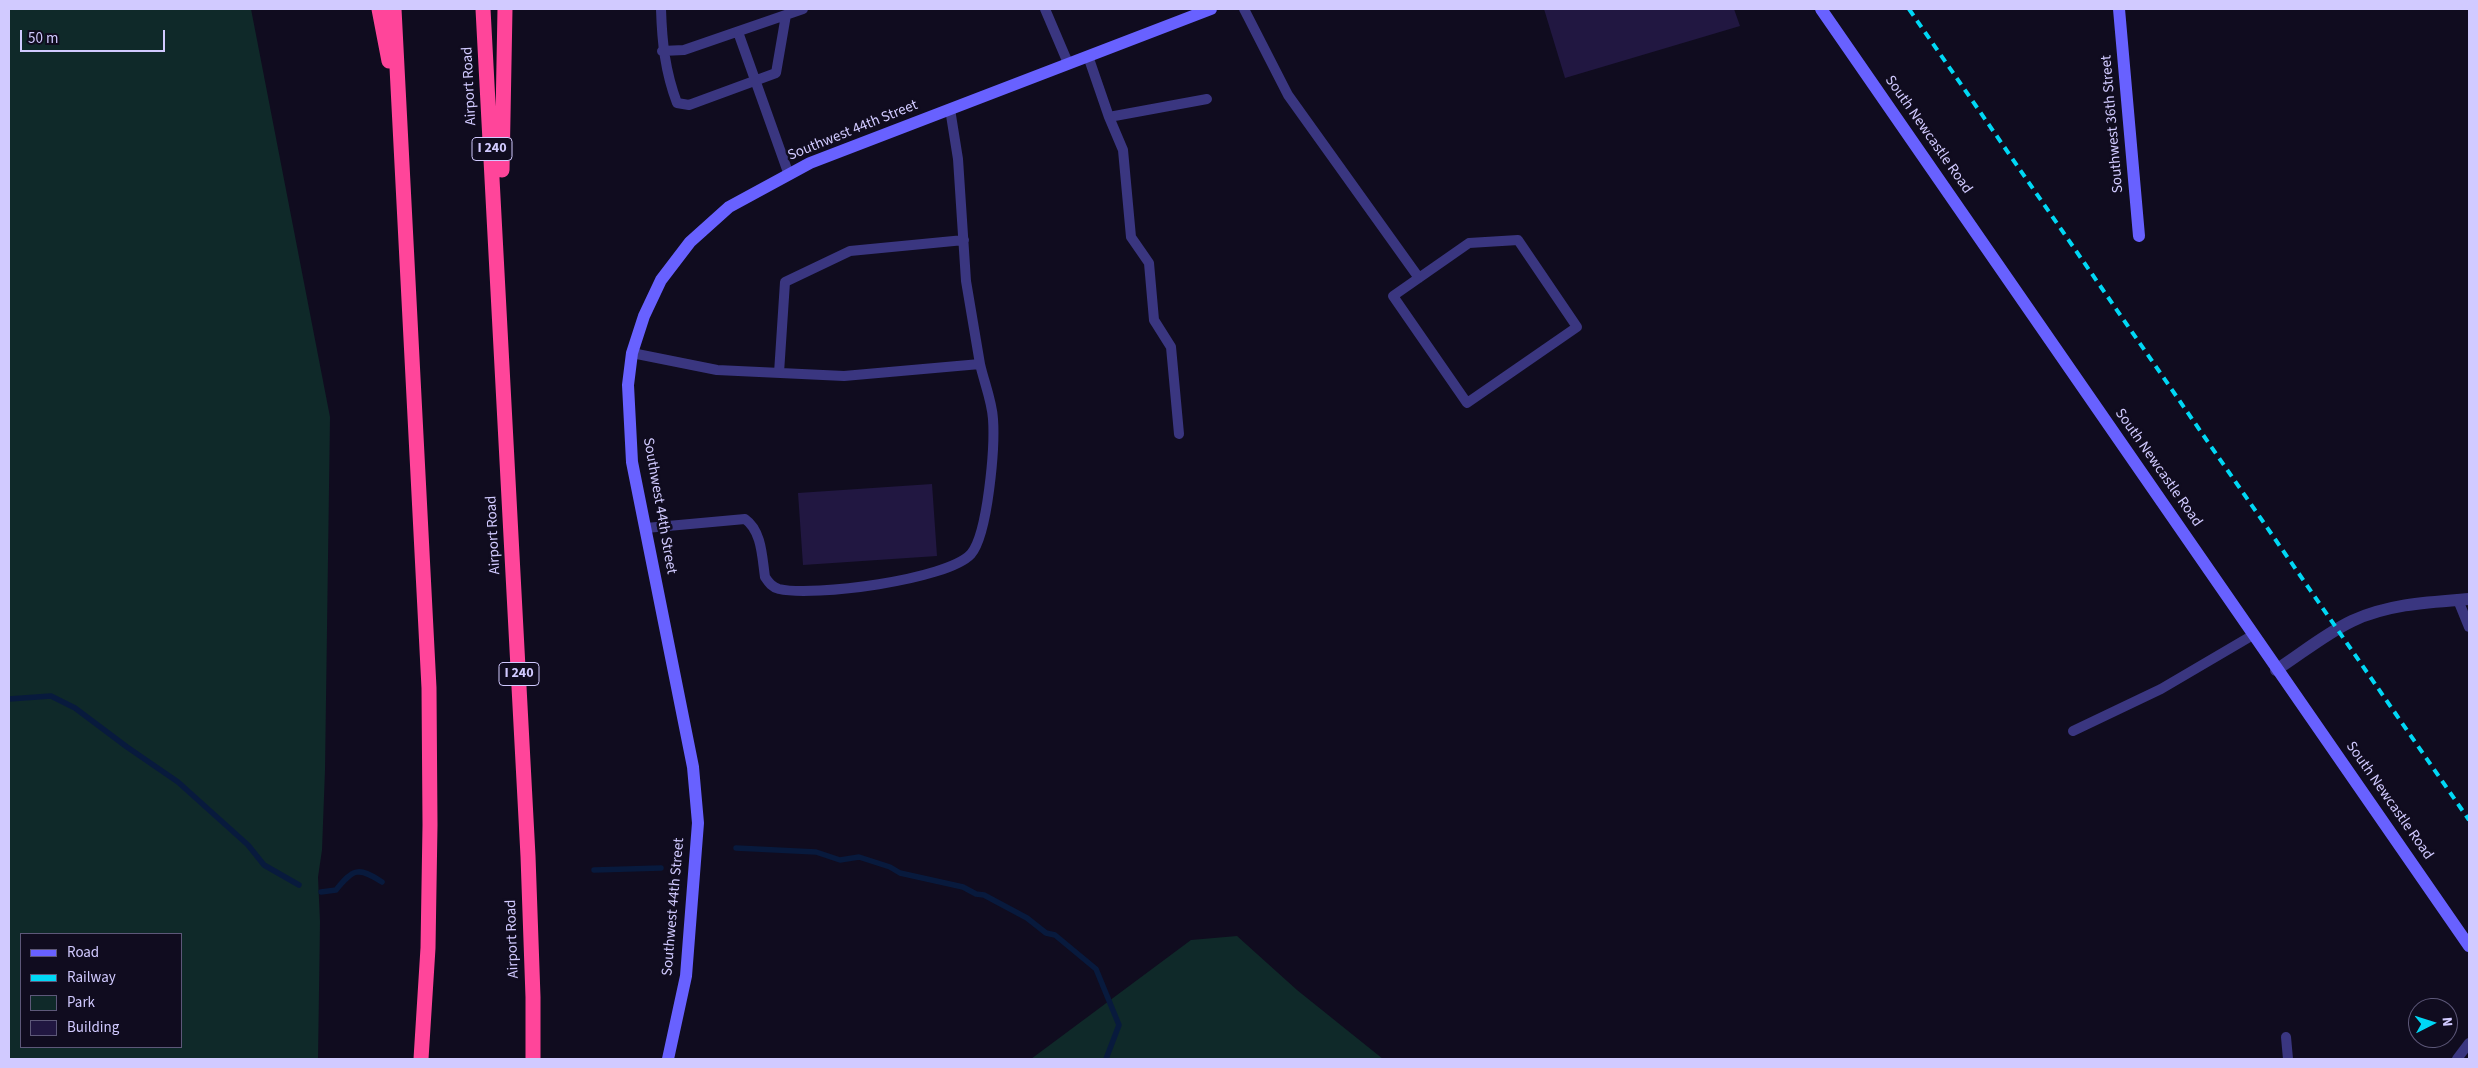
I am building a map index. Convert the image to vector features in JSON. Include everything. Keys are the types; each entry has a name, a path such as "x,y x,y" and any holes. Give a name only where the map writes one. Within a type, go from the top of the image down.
{"highway":[{"path":"379,9 400,111"},
{"path":"394,9 429,688 430,835 428,948 421,1059"},
{"name":"Airport Road","path":"484,9 500,289 527,846 533,997 532,1059"},
{"path":"500,289 504,9"}],"street":[{"name":"Southwest 44th Street","path":"668,1059 686,976 698,823 693,767 632,462 628,385 632,353 644,316 661,280 690,242 729,206 810,163 1211,9"},
{"name":"South Newcastle Road","path":"1821,9 2276,670 2469,946"},
{"name":"Southwest 36th Street","path":"2119,9 2139,236"},
{"path":"2276,670 2351,622 2406,605 2464,599"}],"lane":[{"path":"661,9 662,51 677,103 689,105 776,73 786,15"},
{"path":"662,51 684,50 802,9"},
{"path":"1045,9 1068,63"},
{"path":"1244,9 1288,95 1419,278"},
{"path":"738,32 788,175"},
{"path":"1088,56 1109,117 1123,150 1130,237 1149,263 1154,320 1172,347 1180,434"},
{"path":"1109,117 1207,99"},
{"path":"646,528 745,519 753,524 756,532 765,577 769,583 778,588 810,592 913,578 950,568 972,553 983,523 987,501 993,419 980,364 966,281 958,159 950,109"},
{"path":"779,373 785,282 850,251 964,240"},
{"path":"1518,240 1577,327 1467,403 1393,296 1419,278 1469,244 1518,240"},
{"path":"632,353 717,370 844,376 980,364"},
{"path":"2464,599 2469,627"},
{"path":"2073,730 2161,689 2253,635"},
{"path":"2286,1037 2288,1059"},
{"path":"2458,1059 2469,1042"}],"green space":[{"path":"9,9 251,9 330,417 325,770 322,850 318,877 320,922 318,1059 9,1059"},
{"path":"1237,936 1297,990 1383,1059 1031,1059 1191,940"}],"building":[{"path":"1544,9 1734,9 1740,26 1565,78"},
{"path":"932,484 937,556 803,565 798,493"}],"waterway":[{"path":"9,699 51,696 75,708 178,782 248,845 264,865 299,885"},
{"path":"736,848 816,852 840,860 859,857 890,867 900,873 963,887 976,894 984,895 1027,918 1046,933 1055,935 1096,969 1119,1025 1106,1059"},
{"path":"594,870 661,868"},
{"path":"321,892 336,890 347,878 356,872 367,874 382,882"}],"railway":[{"path":"1909,9 2469,820"}]}
